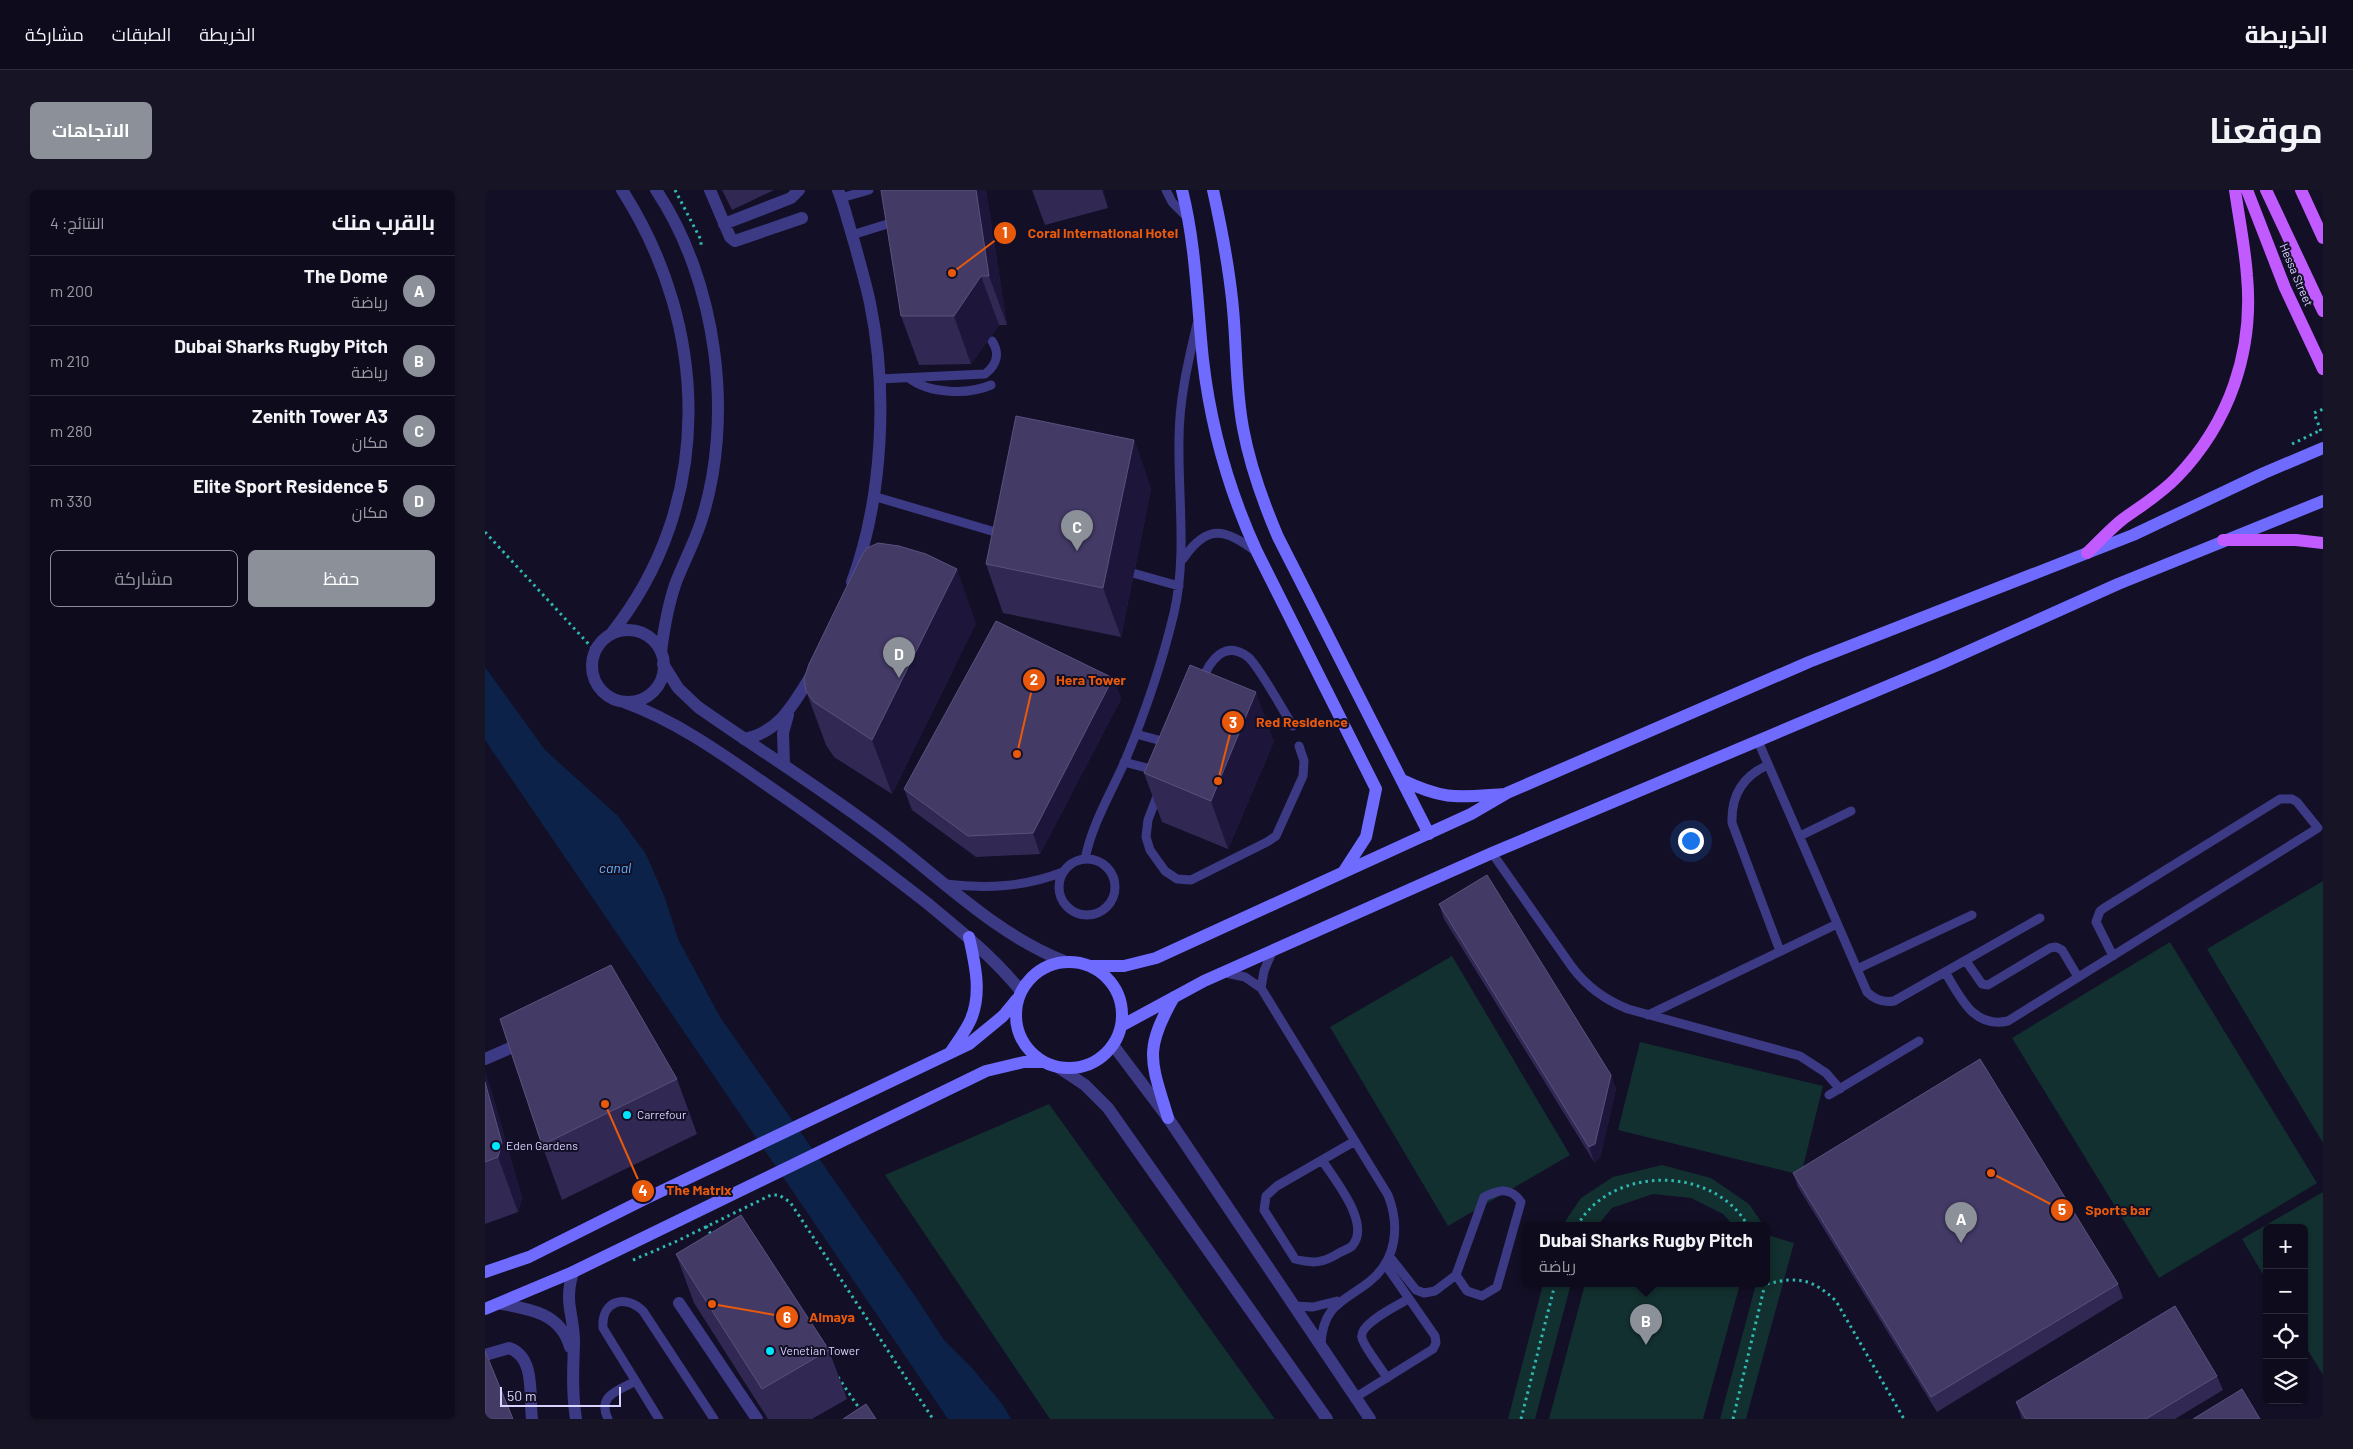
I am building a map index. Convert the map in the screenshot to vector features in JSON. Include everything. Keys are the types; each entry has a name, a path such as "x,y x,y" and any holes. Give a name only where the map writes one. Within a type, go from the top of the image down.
{"main road":[{"path":"1182,190 1189,219 1214,430 1225,472 1239,513 1257,552 1376,788 1366,836 1344,871"},
{"path":"1213,190 1226,257 1243,427 1251,465 1263,502 1278,537 1429,834"},
{"path":"2087,553 2121,521 2158,494 2176,478 2207,440 2222,416 2234,389 2242,361 2248,304 2247,277 2235,190"},
{"name":"Hessa Street","path":"2247,190 2285,288 2323,369"},
{"path":"2266,190 2323,311"},
{"path":"2301,190 2320,227 2323,238"},
{"path":"485,1272 529,1257 649,1197 950,1054 983,1034 1003,1016 1029,979 1039,970 1051,964 1078,962 1092,966 1124,966 1156,958 1429,834 1471,814 1507,793 1809,662 2152,527 2265,472 2323,448"},
{"path":"1121,1026 1174,996 1492,853 1940,664 2118,584 2323,500"},
{"path":"2223,540 2296,540 2323,543"},
{"path":"1402,780 1426,792 1453,797 1507,793"},
{"path":"950,1054 971,1019 976,993 975,961 969,938"},
{"path":"485,1309 502,1304 573,1272 986,1071 1024,1062 1043,1062 1058,1067 1083,1066 1105,1054 1113,1045 1121,1026 1120,998 1104,974 1092,966"},
{"path":"1019,995 1015,1014 1019,1035 1032,1053 1043,1062"},
{"path":"1168,1118 1152,1061 1156,1030 1174,996"}],"street":[{"path":"622,190 639,216 658,254 672,293 682,334 688,376 689,417 686,458 678,499 666,538 638,598 611,634 601,642 595,651 592,673 596,684 608,696 665,719 755,777 886,871 996,962 1019,995"},
{"path":"624,702 637,701 648,696 657,687 662,676 662,658 669,604 701,522 711,484 717,445 715,361 708,318 691,260 680,234 656,190"},
{"path":"710,190 730,237 739,240 802,218"},
{"path":"725,224 791,198 799,190"},
{"path":"840,194 871,304 879,379 880,432 867,530 847,595"},
{"path":"611,634 630,630 640,632 656,644 678,688 688,698 890,840 1020,941 1064,962"},
{"path":"744,739 765,733 789,712 821,659"},
{"path":"784,765 783,733 789,712"},
{"path":"485,1059 534,1037"},
{"path":"1113,1045 1168,1118 1370,1419"},
{"path":"1058,1067 1085,1085 1108,1108 1327,1419"},
{"path":"573,1272 568,1303 573,1335 572,1356 576,1419"},
{"path":"679,1303 757,1419"},
{"path":"502,1304 544,1314 555,1321 563,1332 572,1356"},
{"path":"485,1355 509,1348 522,1355 527,1368 532,1419"}],"lane":[{"path":"840,194 869,190"},
{"path":"1166,190 1172,202 1189,219"},
{"path":"883,225 899,210"},
{"path":"852,235 910,216"},
{"path":"1085,859 1093,831 1136,734 1164,648 1179,586 1182,560 1179,439 1181,403 1199,314"},
{"path":"879,379 985,374 994,365 996,359 995,346 992,341"},
{"path":"908,378 919,385 934,390 977,390 991,385"},
{"path":"873,496 1007,535"},
{"path":"1182,560 1201,538 1215,532 1230,534 1257,552"},
{"path":"1112,567 1179,586"},
{"path":"1197,692 1208,665 1213,659 1226,652 1241,653 1253,662 1293,726"},
{"path":"1136,734 1178,741 1173,755"},
{"path":"1758,741 1867,992 1876,999 1888,1002 1894,1001 2039,918"},
{"path":"1169,764 1148,820 1145,837 1153,855 1170,876 1177,879 1191,880 1276,836 1303,776 1304,761 1299,746"},
{"path":"1124,762 1166,773"},
{"path":"1768,765 1750,775 1740,787 1733,802 1732,823 1781,952"},
{"path":"1945,972 1971,1012 1985,1021 1997,1023 2013,1019 2318,828 2297,802 2292,799 2280,799 2099,911 2096,922 2113,956"},
{"path":"1800,836 1851,811"},
{"path":"1492,853 1581,978 1615,1004 1648,1015 1800,1056 1826,1073 1840,1089"},
{"path":"945,884 971,887 1023,884 1063,872 1077,860 1085,859 1103,863 1114,876 1115,894 1106,909 1098,914 1080,915 1065,906 1059,889 1063,872"},
{"path":"1857,969 1972,915"},
{"path":"1648,1015 1837,924"},
{"path":"1966,961 1982,984 1988,986 2050,948 2056,947 2062,950 2078,977"},
{"path":"1261,988 1263,971 1272,952"},
{"path":"1226,973 1245,977 1261,988 1388,1195 1394,1210 1395,1234 1387,1260 1369,1282 1340,1300 1323,1306 1295,1306"},
{"path":"1829,1095 1919,1041"},
{"path":"1322,1160 1346,1197 1358,1220 1357,1235 1353,1245 1331,1258 1324,1262 1309,1263 1295,1259 1265,1210 1266,1196 1277,1186 1322,1160 1355,1141"},
{"path":"1387,1260 1416,1290 1423,1292 1435,1291 1456,1275 1484,1197 1502,1189 1515,1193 1521,1202 1497,1287 1482,1296 1467,1291 1456,1275"},
{"path":"1356,1398 1433,1350 1436,1343 1435,1336 1407,1299 1387,1260"},
{"path":"1387,1378 1362,1338 1363,1329 1369,1322 1407,1299"},
{"path":"1321,1344 1321,1334 1327,1316 1340,1300"},
{"path":"659,1419 603,1328 602,1320 605,1311 619,1301 628,1301 636,1304 643,1311 714,1419"},
{"path":"608,1419 604,1408 605,1400 635,1382"}],"path":[{"path":"2323,409 2314,413 2323,436"},
{"path":"485,532 595,651"},
{"path":"1579,1222 1582,1216 1610,1193 1645,1180 1681,1180 1715,1193 1743,1217 1746,1222"},
{"path":"614,1252 630,1261 641,1258 771,1195 779,1195 790,1202 933,1419"},
{"path":"706,1226 716,1241"},
{"path":"1770,1281 1786,1279 1805,1280 1823,1288 1837,1301 1904,1419"},
{"path":"1521,1419 1554,1287"},
{"path":"1733,1419 1765,1287"},
{"path":"835,1372 867,1419"}],"green space":[{"path":"2323,881 2323,1143 2207,949"},
{"path":"2170,942 2317,1183 2159,1278 2012,1038"},
{"path":"1452,956 1570,1155 1448,1226 1330,1027"},
{"path":"1640,1042 1823,1086 1801,1175 1618,1130"},
{"path":"1049,1104 1275,1419 1050,1419 885,1175"},
{"path":"1662,1165 1711,1178 1749,1204 1761,1222 1730,1222 1723,1214 1691,1198 1653,1194 1612,1208 1600,1222 1565,1222 1581,1198 1613,1177"},
{"path":"2323,1192 2323,1375 2308,1351 2308,1224 2268,1224"},
{"path":"2263,1227 2263,1274 2242,1239"},
{"path":"1770,1235 1794,1243 1746,1419 1720,1419 1755,1287 1770,1287"},
{"path":"1542,1287 1570,1287 1535,1419 1508,1419"},
{"path":"1584,1287 1739,1287 1703,1419 1549,1419"}],"water":[{"name":"canal","path":"485,667 545,750 618,816 646,854 665,898 678,939 720,1017 944,1340 972,1368 1003,1405 1011,1419 948,1419 485,740"}],"building":[{"path":"881,190 976,190 989,276 981,276 954,316 901,316"},
{"path":"1016,416 1134,440 1103,588 986,564"},
{"path":"878,543 899,546 926,554 957,569 872,740 814,702 806,691 804,679 809,664 861,557 867,548"},
{"path":"996,621 1113,678 1033,833 968,836 904,789"},
{"path":"1190,665 1256,692 1211,801 1144,773"},
{"path":"1487,875 1611,1075 1595,1144 1589,1147 1439,904"},
{"path":"611,965 677,1079 542,1145 500,1019"},
{"path":"1980,1059 2118,1284 1931,1397 1793,1173"},
{"path":"485,1082 502,1143 498,1157 485,1162"},
{"path":"741,1215 829,1350 762,1389 676,1254"},
{"path":"2175,1306 2217,1376 2146,1419 2026,1419 2016,1402"},
{"path":"485,1351 513,1419 485,1419"},
{"path":"2242,1389 2260,1419 2193,1419"},
{"path":"866,1404 876,1419 843,1419"}],"place":[{"name":"Coral International Hotel","path":"952,273"},
{"name":"Zenith Tower A3","path":"1077,551"},
{"name":"Elite Sport Residence 5","path":"899,678"},
{"name":"Hera Tower","path":"1017,754"},
{"name":"Red Residence","path":"1218,781"},
{"name":"The Matrix","path":"605,1104"},
{"name":"Carrefour","path":"627,1115"},
{"name":"Eden Gardens","path":"496,1146"},
{"name":"Sports bar","path":"1991,1173"},
{"name":"The Dome","path":"1961,1243"},
{"name":"Almaya","path":"712,1304"},
{"name":"Dubai Sharks Rugby Pitch","path":"1646,1345"},
{"name":"Venetian Tower","path":"770,1351"}]}
